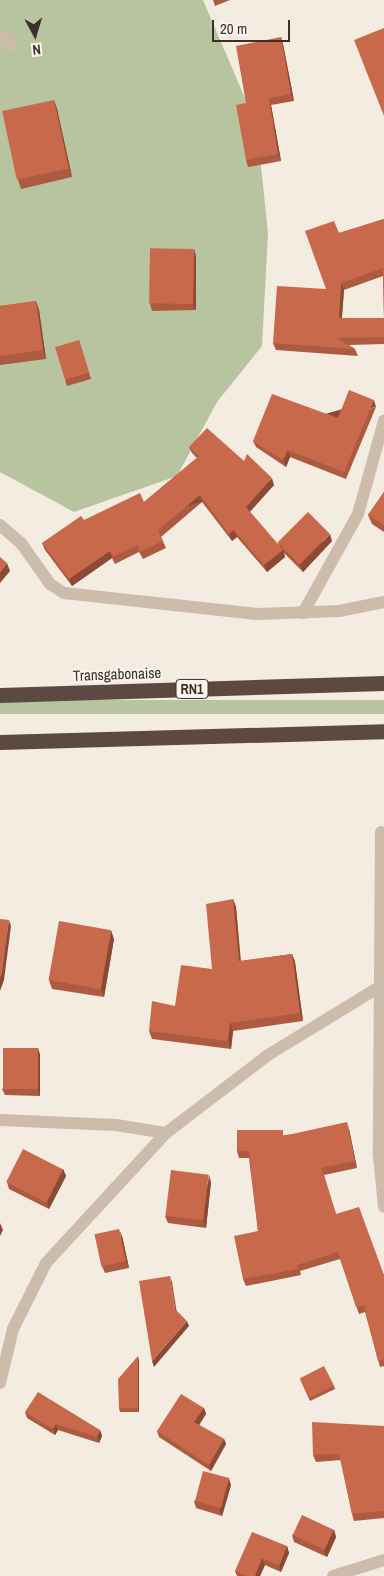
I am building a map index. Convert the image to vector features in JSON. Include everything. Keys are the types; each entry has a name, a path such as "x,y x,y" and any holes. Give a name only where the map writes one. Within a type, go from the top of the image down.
{"highway":[{"name":"Transgabonaise","path":"0,695 384,683"},
{"path":"0,742 384,731"}],"street":[{"path":"0,34 11,45"},
{"path":"303,613 358,514 384,421"},
{"path":"0,526 21,543 50,584 64,593 257,614 303,613 384,602"},
{"path":"381,832 380,1194 384,1206"},
{"path":"0,1383 13,1328 46,1263 166,1133 268,1055 381,986"},
{"path":"0,1120 116,1125 166,1133"},
{"path":"333,1576 384,1560"}],"green space":[{"path":"0,0 203,0 257,126 268,234 262,346 217,402 177,476 74,512 0,472"},
{"path":"0,700 384,700 384,714 0,714"}],"building":[{"path":"384,28 384,116 354,40"},
{"path":"281,37 291,94 269,98 278,154 246,160 236,105 246,103 236,46"},
{"path":"54,100 69,168 17,179 2,111"},
{"path":"384,219 384,318 384,337 336,338 355,349 273,343 277,286 326,289 305,231 334,221 339,233","holes":["383,268 384,318 339,318 341,283"]},
{"path":"150,248 194,249 193,304 149,303"},
{"path":"36,301 43,350 0,356 0,306"},
{"path":"79,340 89,373 65,380 55,347"},
{"path":"349,390 374,400 344,472 288,450 283,460 253,441 272,394 338,418"},
{"path":"207,428 244,461 247,454 272,478 246,507 283,550 264,565 234,530 229,534 200,495 158,530 163,541 140,552 137,545 113,557 110,551 69,579 42,543 81,516 84,520 140,493 144,502 199,456 189,447"},
{"path":"384,492 384,525 368,515"},
{"path":"308,512 330,534 300,564 278,542"},
{"path":"0,557 7,563 0,572"},
{"path":"233,899 239,961 292,954 300,1013 230,1023 228,1041 149,1031 152,1001 175,1006 181,965 212,969 206,904"},
{"path":"0,919 9,920 0,978"},
{"path":"59,921 111,930 101,989 49,980"},
{"path":"3,1048 38,1048 38,1089 3,1089"},
{"path":"347,1122 355,1161 321,1168 336,1214 359,1207 384,1275 384,1359 378,1361 364,1305 356,1307 338,1252 297,1265 298,1269 243,1279 234,1236 258,1231 249,1151 237,1151 237,1130 283,1130 283,1136"},
{"path":"23,1149 63,1169 46,1202 6,1182"},
{"path":"171,1170 209,1175 203,1220 165,1216"},
{"path":"119,1229 126,1261 101,1266 95,1234"},
{"path":"170,1276 175,1309 187,1321 152,1361 139,1281"},
{"path":"138,1356 138,1408 119,1408 118,1379"},
{"path":"324,1366 334,1386 310,1398 300,1378"},
{"path":"38,1392 100,1430 97,1437 56,1424 53,1429 25,1412"},
{"path":"181,1394 204,1408 194,1422 224,1439 209,1465 157,1431"},
{"path":"312,1422 384,1426 384,1511 352,1514 339,1454 313,1455"},
{"path":"203,1471 229,1478 221,1508 195,1501"},
{"path":"302,1515 334,1530 324,1550 293,1535"},
{"path":"252,1532 287,1546 279,1566 262,1558 255,1576 246,1576 235,1571"}]}
